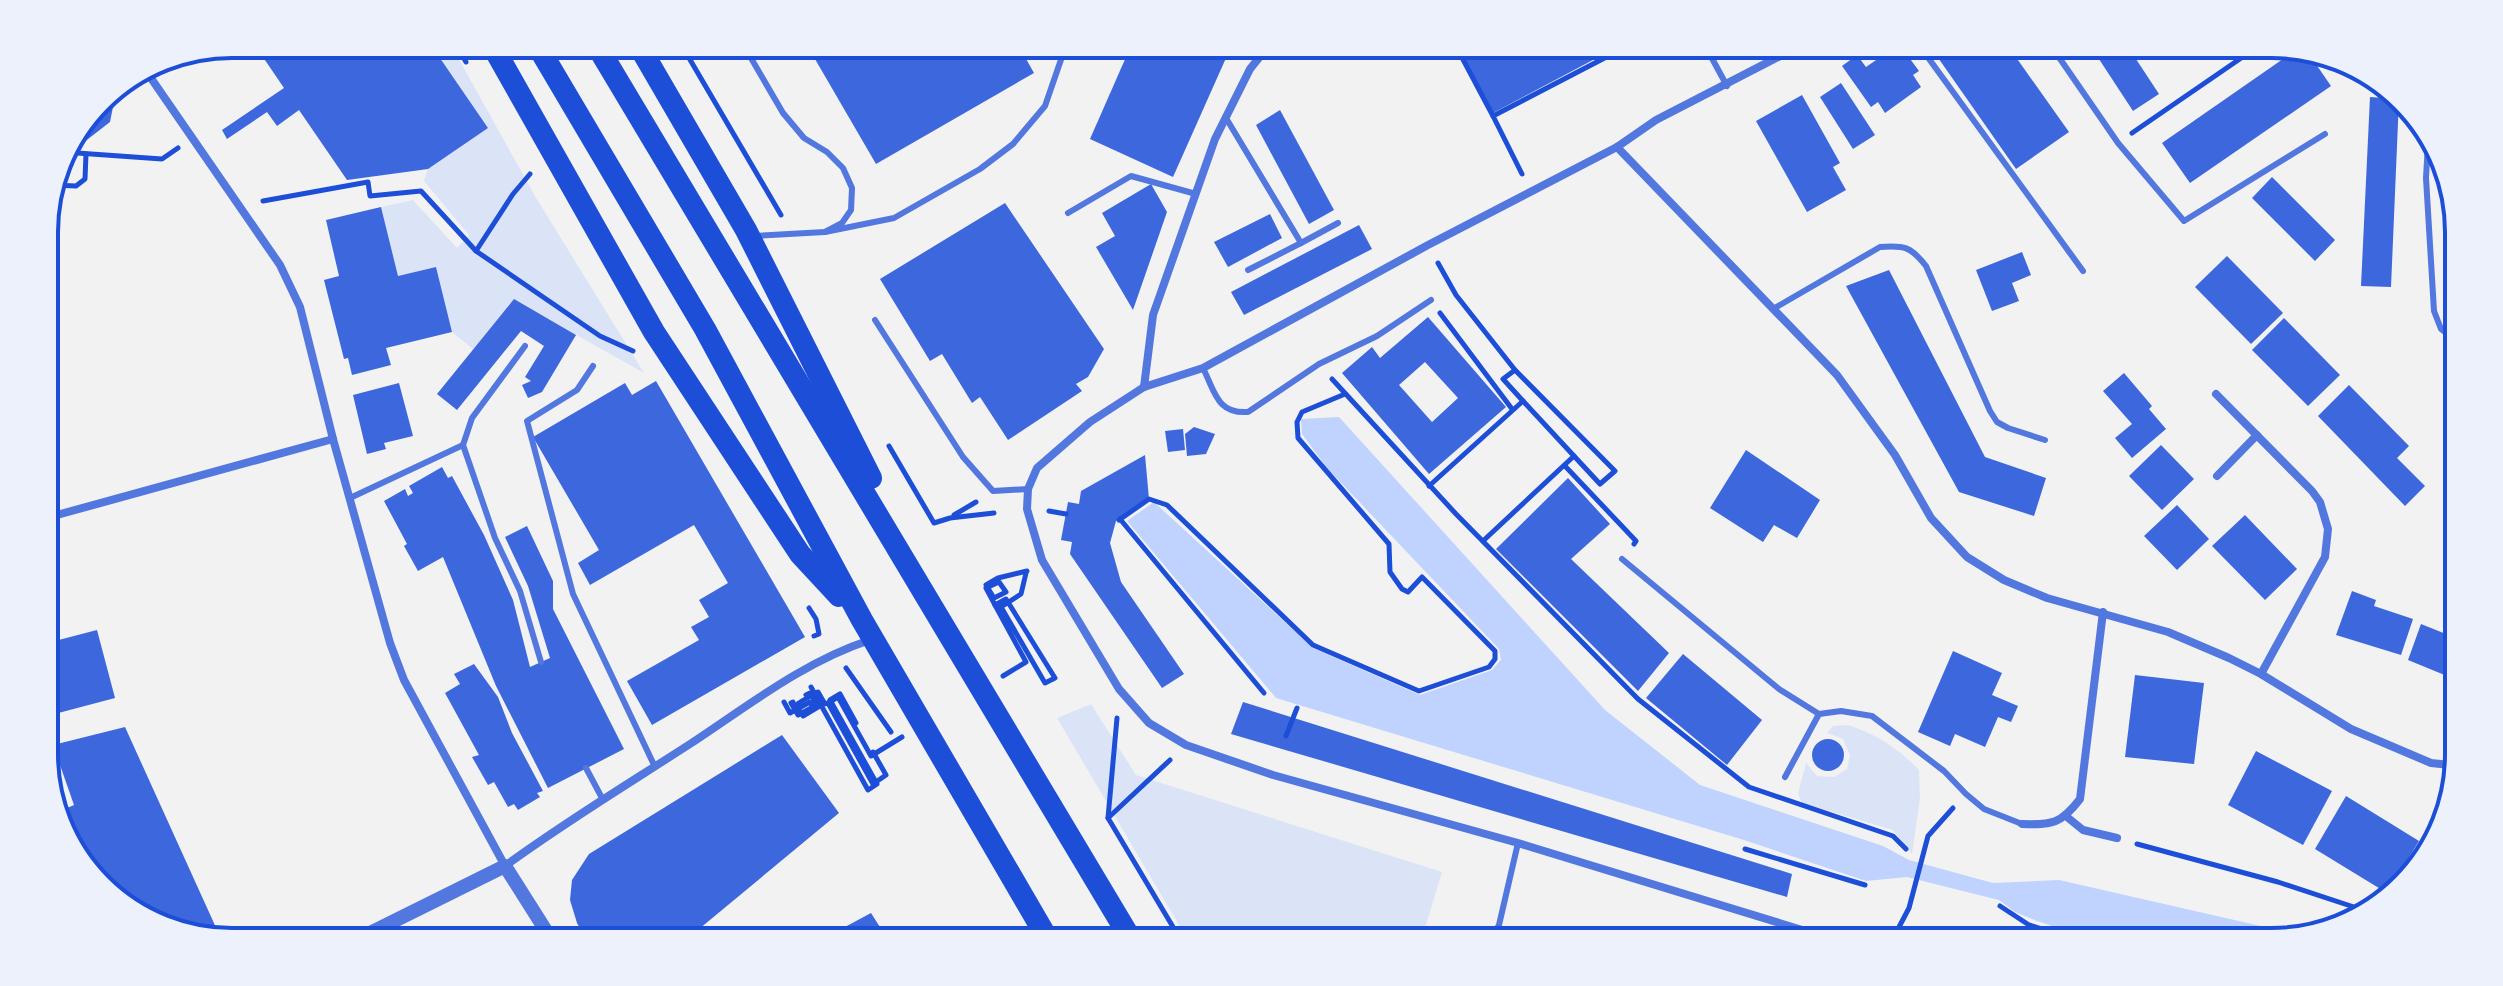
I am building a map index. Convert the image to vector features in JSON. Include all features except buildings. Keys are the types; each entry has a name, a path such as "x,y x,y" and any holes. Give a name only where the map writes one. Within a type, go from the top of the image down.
{"highway":[{"path":"499,58 654,332 800,554 868,630"},
{"path":"545,58 705,329 868,630 1041,928"},
{"path":"604,58 1124,928"},
{"path":"646,58 750,236 956,647"}],"street":[{"path":"1144,387 1153,315 1215,139 1250,69 1259,58"},
{"path":"1777,58 1656,120 1617,147 1428,245 1203,368 1144,387 1090,422 1037,468 1028,489 1027,509 1042,560 1119,689 1149,723 1186,745 1273,775 1518,843 1796,928"},
{"path":"151,78 280,265 296,297 390,643 404,680 505,866 544,928"},
{"path":"1617,147 1837,375 1895,455 1931,518 1967,557 1994,575 2047,598 2168,632 2261,674 2351,729 2431,763 2445,764"},
{"path":"2216,394 2320,502 2326,515 2328,544 2319,572 2261,674"},
{"path":"2217,476 2257,435"},
{"path":"58,515 333,439"},
{"path":"2022,824 2055,823 2067,817 2080,799 2103,612"},
{"path":"380,928 505,866 602,798 868,630"},
{"path":"2067,817 2083,830 2117,838"}],"lane":[{"path":"751,58 783,113 804,138 827,152 843,168 852,188 851,210 842,223 825,232"},
{"path":"750,236 825,232 894,218 980,169 1013,144 1045,106 1062,58"},
{"path":"1712,58 1727,86"},
{"path":"1928,58 2083,271"},
{"path":"2059,58 2118,143 2184,221 2325,134"},
{"path":"1226,118 1301,243"},
{"path":"2427,156 2434,311 2445,332"},
{"path":"1068,213 1131,176 1196,194"},
{"path":"1248,270 1338,223"},
{"path":"1773,309 1880,247 1896,245 1914,250 1926,266 1997,422 2045,440"},
{"path":"1203,368 1222,406 1233,413 1248,412 1319,364 1377,336 1431,300"},
{"path":"875,320 963,457 993,491 1028,489"},
{"path":"525,346 472,418 463,445 495,538 520,591 541,662"},
{"path":"593,366 577,390 527,421 573,594 655,767"},
{"path":"350,498 463,445"},
{"path":"1622,559 1779,689 1819,714 1841,711 1872,716 1910,742 1984,809 2022,824"},
{"path":"1785,777 1819,714"},
{"path":"586,768 602,798"},
{"path":"1497,928 1518,843"}],"path":[{"path":"689,58 793,235"},
{"path":"1462,58 1520,170"},
{"path":"1493,116 1605,58"},
{"path":"2118,143 2241,58"},
{"path":"77,153 162,159 193,138"},
{"path":"64,185 76,186 85,179 86,154"},
{"path":"476,251 513,194 530,174"},
{"path":"263,201 368,182 370,196 421,191 476,251 600,336 637,353"},
{"path":"1428,245 1456,295 1515,370 1615,471 1600,484 1503,379 1515,370"},
{"path":"1431,300 1512,409"},
{"path":"1319,364 1429,486 1638,699 1749,787 1893,836 1906,849"},
{"path":"1264,693 1119,520 1149,499 1167,505 1313,645 1419,691 1489,667 1495,659 1495,651 1422,577 1408,592 1402,589 1390,572 1389,544 1298,438 1297,422 1302,412 1345,394"},
{"path":"1429,486 1523,401"},
{"path":"1483,541 1574,456"},
{"path":"1565,466 1636,541 1622,559"},
{"path":"993,491 950,518 1027,509"},
{"path":"1059,512 1066,514"},
{"path":"998,606 1006,599 1055,678 1045,683 986,588 999,582 1006,592 994,598 986,585 998,578 1027,571"},
{"path":"998,606 1026,662"},
{"path":"836,651 898,743"},
{"path":"807,695 810,693 814,700 818,707 803,716 796,705 798,703 809,697 818,692 825,704 828,703 873,784 886,775 840,694 830,700 870,771 877,784 868,790 847,752 810,684"},
{"path":"1119,689 1108,818 1174,928"},
{"path":"796,701 791,703 798,715 813,707 810,702 800,707"},
{"path":"1286,736 1297,708"},
{"path":"1108,818 1186,745"},
{"path":"1899,928 1909,908 1928,836 1966,794"},
{"path":"2117,838 2278,882 2354,907"},
{"path":"1745,849 1865,885"},
{"path":"2000,906 2038,928"}],"shaded area":[{"path":"440,58 458,58 535,196 644,373 514,300 473,349 452,332 436,267 398,276 381,207 413,200 457,248 469,235 424,181 428,169 488,128"},
{"path":"1091,704 1136,775 1442,872 1425,928 1181,928 1057,718"},
{"path":"1848,725 1886,743 1919,770 1920,799 1912,854 1893,830 1802,803 1798,793 1806,763 1817,776 1834,777 1847,769 1850,755 1843,739 1827,733 1833,726"}],"water":[{"path":"1339,417 1605,710 1700,785 1883,846 1909,860 1993,883 2059,880 2269,928 2059,928 2015,912 1999,900 1907,877 1866,881 1744,840 1276,698 1127,521 1154,502 1313,648 1420,695 1492,670 1501,660 1499,649 1327,468 1302,434 1301,419"}]}
